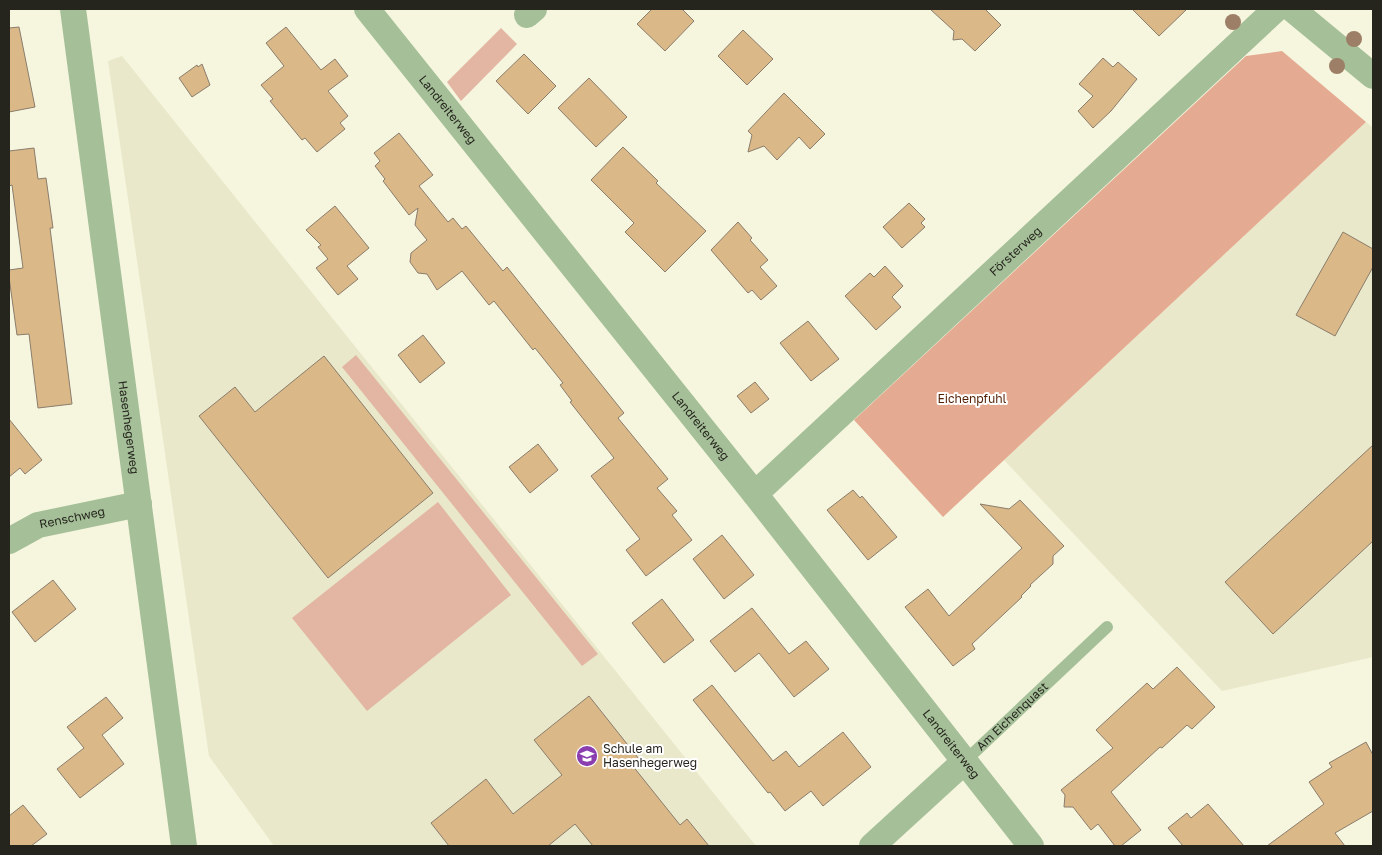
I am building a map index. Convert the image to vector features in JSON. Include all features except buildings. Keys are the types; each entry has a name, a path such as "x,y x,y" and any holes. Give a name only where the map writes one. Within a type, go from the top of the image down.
{"street":[{"name":"Hasenhegerweg","path":"73,9 184,846"},
{"name":"Landreiterweg","path":"367,9 755,494 1031,846"},
{"name":"Försterweg","path":"755,494 1276,9"},
{"path":"1292,9 1373,76"},
{"name":"Renschweg","path":"9,541 38,526 138,504"},
{"name":"Am Eichenquast","path":"872,846 965,761"}],"lane":[{"name":"Am Eichenquast","path":"965,761 1107,627"}],"shaded area":[{"path":"501,28 517,44 461,101 447,82"},
{"path":"122,56 756,846 274,846 209,756 108,61"},
{"path":"1366,122 1373,128 1373,657 1222,691 1004,460"},
{"path":"356,355 598,654 582,666 342,367"},
{"path":"438,502 511,595 367,711 292,618"}],"green space":[{"name":"Eichenpfuhl","path":"1282,51 1366,122 943,517 854,420 1246,56"}],"place":[{"name":"Schule am Hasenhegerweg","path":"587,756"}]}
